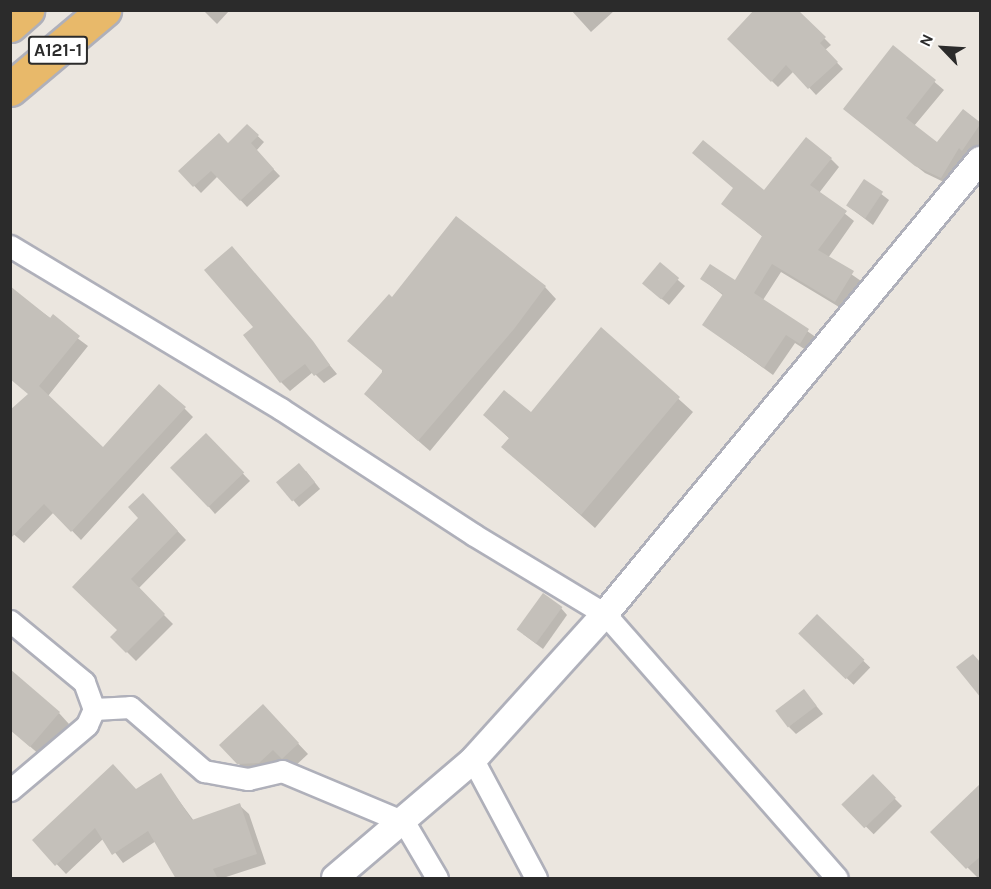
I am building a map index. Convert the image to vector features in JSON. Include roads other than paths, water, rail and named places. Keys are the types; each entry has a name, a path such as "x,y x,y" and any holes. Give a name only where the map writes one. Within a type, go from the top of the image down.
{"highway":[{"name":"A121-1","path":"10,25 27,10"},
{"name":"A121-1","path":"10,89 104,10"}],"street":[{"path":"334,879 404,822 472,760 605,614 981,160"},
{"path":"10,246 281,409 474,535 605,614 837,879"},
{"path":"10,621 84,682 94,709 87,725 10,790"},
{"path":"94,709 130,707 204,771 248,778 282,771 404,822 437,879"},
{"path":"472,760 536,879"}]}
